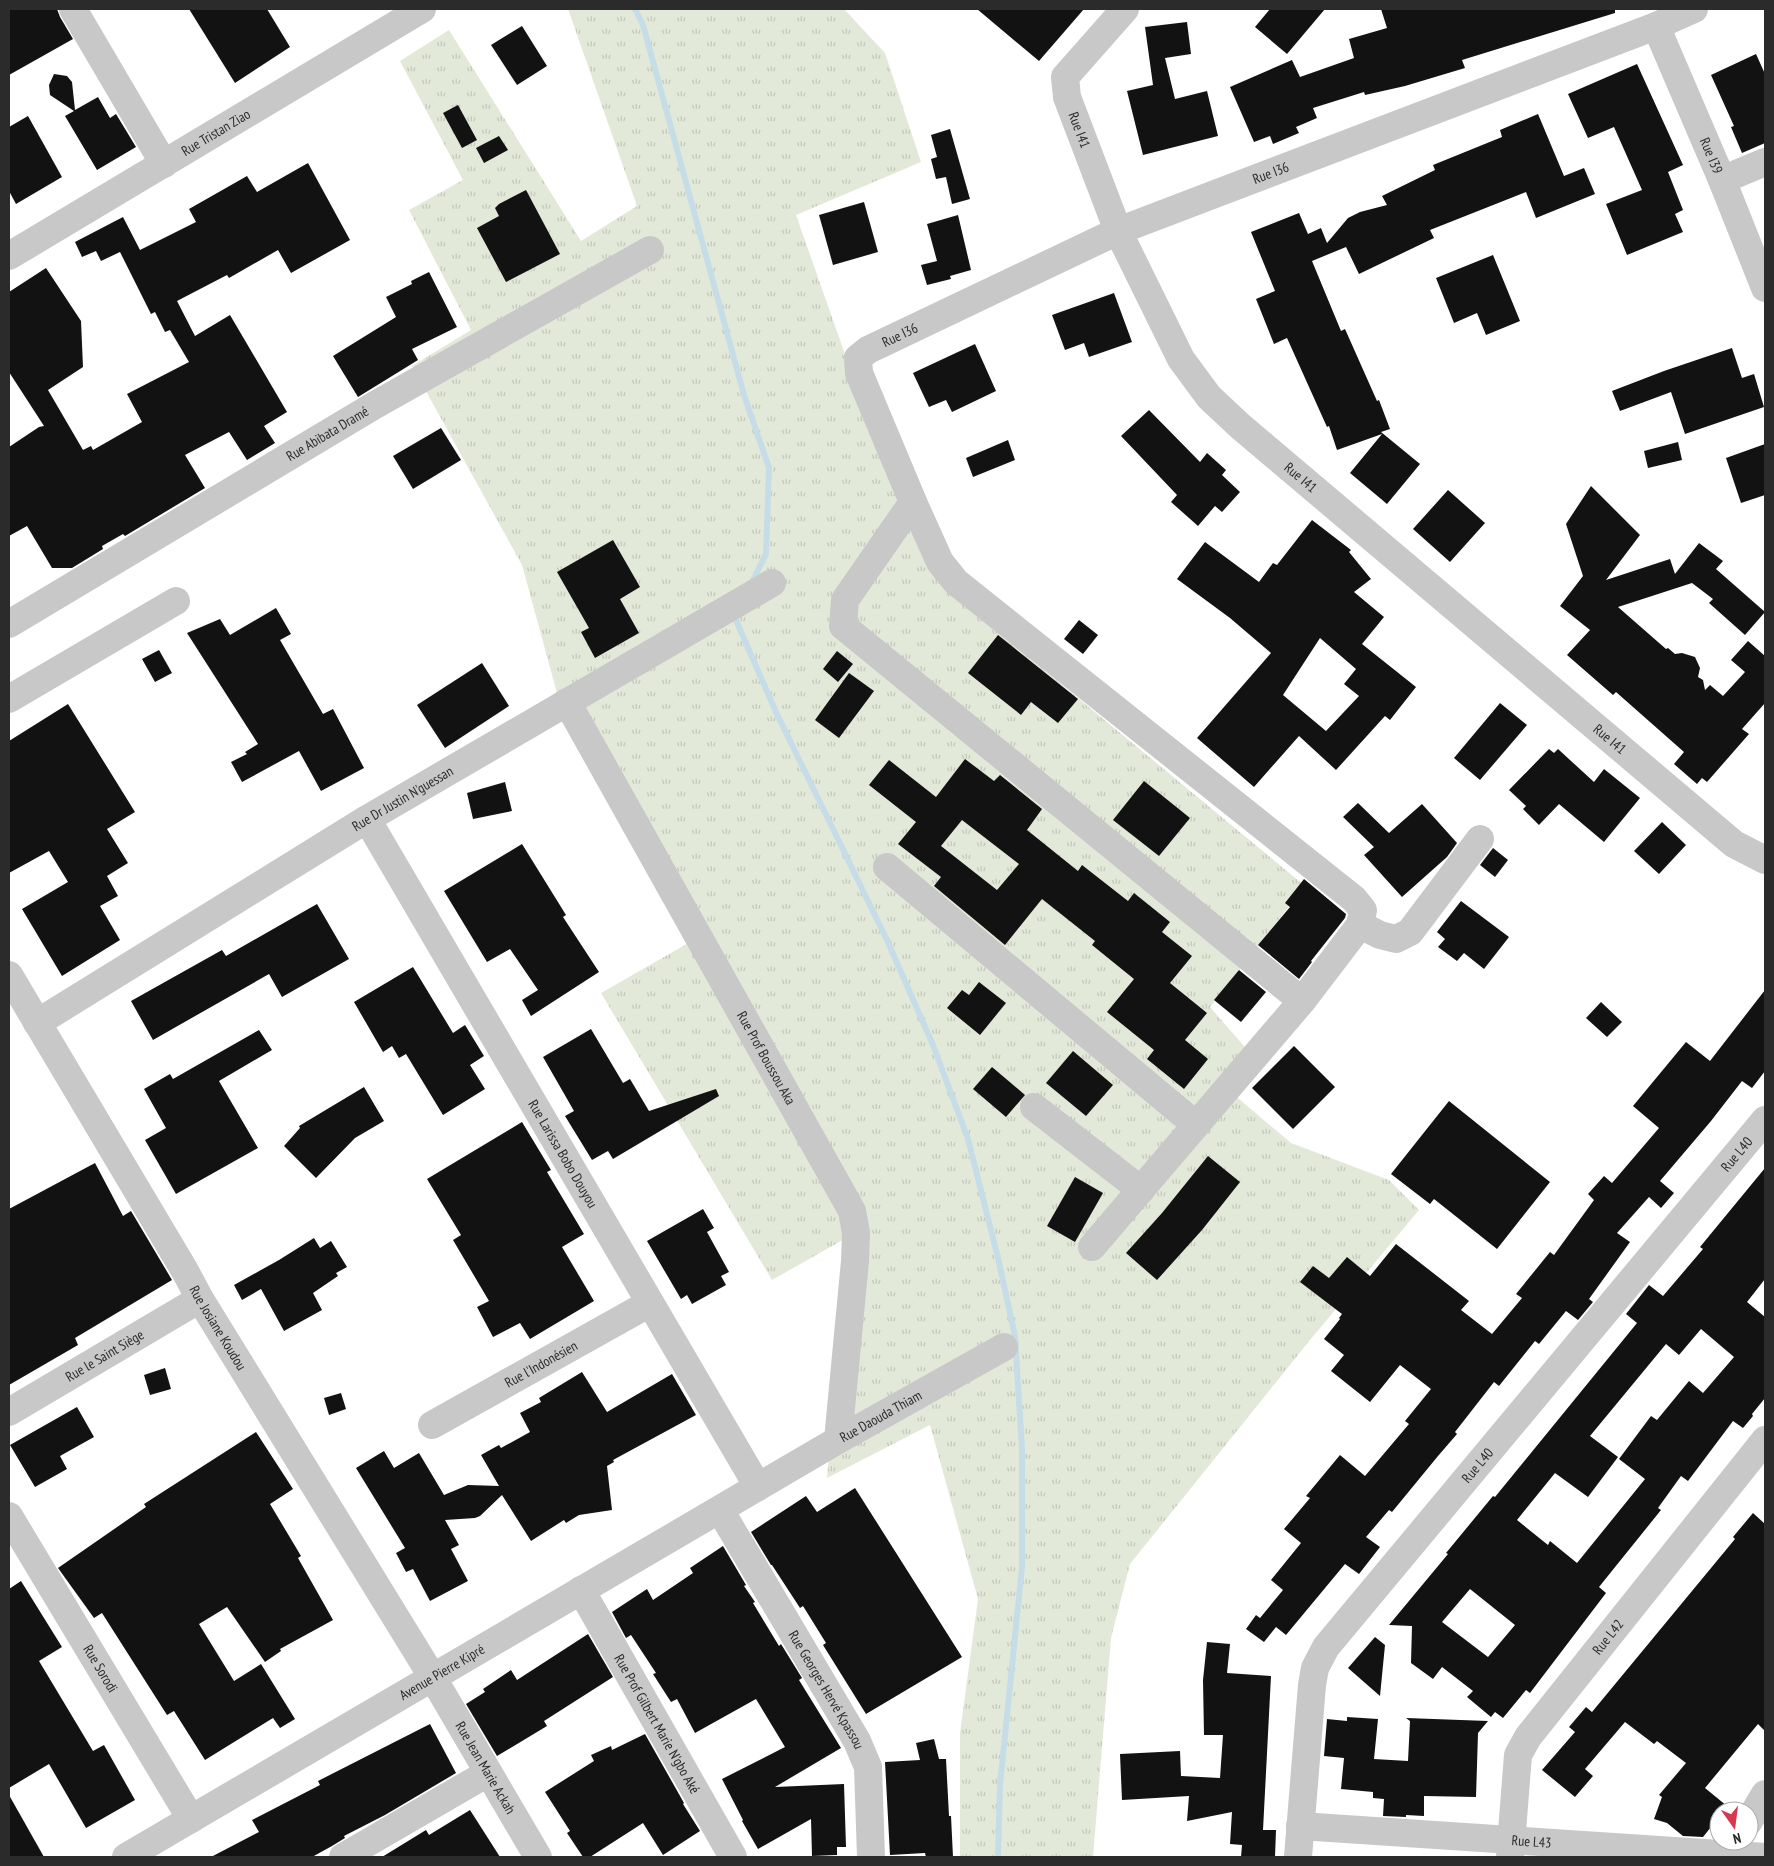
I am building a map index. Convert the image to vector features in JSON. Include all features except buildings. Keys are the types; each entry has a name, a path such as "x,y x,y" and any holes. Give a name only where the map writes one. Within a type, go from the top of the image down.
{"street":[{"path":"73,9 164,164"},
{"name":"Rue Tristan Ziao","path":"9,256 422,9"},
{"name":"Rue I41","path":"1125,9 1065,77 1067,97 1118,232 1181,359 1209,397 1248,433 1734,844 1765,860"},
{"name":"Rue I36","path":"913,502 859,373 858,358 868,350 1118,232 1656,26 1694,9"},
{"name":"Rue I39","path":"1656,26 1722,180 1765,288"},
{"path":"1722,180 1765,162"},
{"name":"Rue Abibata Dramé","path":"9,624 375,405 650,250"},
{"path":"913,502 940,562 956,582 1354,900 1363,910 1360,925 1302,1002 1092,1247"},
{"path":"913,502 845,600 843,626 1302,1002"},
{"name":"Rue Dr Justin N'guessan","path":"37,1023 367,819 772,583"},
{"path":"9,699 176,601"},
{"name":"Rue Prof Boussou Aka","path":"567,702 852,1211 856,1233 856,1261 838,1440"},
{"name":"Rue Larissa Bobo Douyou","path":"367,819 758,1487"},
{"path":"1360,925 1380,936 1396,939 1410,932 1480,839"},
{"path":"887,867 1196,1125"},
{"name":"Rue Josiane Koudou","path":"9,975 200,1299 433,1678"},
{"path":"1034,1107 1141,1190"},
{"name":"Rue L40","path":"1298,1857 1312,1685 1315,1668 1326,1647 1765,1120"},
{"name":"Rue le Saint Siège","path":"9,1412 200,1299"},
{"name":"Rue l'Indonésien","path":"432,1425 650,1303"},
{"name":"Rue Daouda Thiam","path":"758,1487 1004,1347"},
{"name":"Rue L42","path":"1510,1849 1518,1755 1528,1737 1765,1440"},
{"name":"Avenue Pierre Kipré","path":"126,1857 758,1487"},
{"name":"Rue Georges Hervé Kpassou","path":"720,1510 860,1750 868,1767 871,1857"},
{"name":"Rue Sorodi","path":"9,1516 192,1819"},
{"name":"Rue Prof Gilbert Marie N'gbo Aké","path":"581,1590 733,1857"},
{"name":"Rue Jean Marie Ackah","path":"433,1678 538,1857"},
{"path":"343,1857 488,1773"},
{"name":"Rue L43","path":"1300,1826 1510,1849 1709,1851"},
{"name":"Rue L43","path":"1734,1851 1765,1857"}],"green space":[{"path":"568,9 844,9 885,53 921,162 796,215 853,377 944,587 1305,886 1210,1007 1257,1061 1225,1087 1291,1143 1389,1180 1419,1210 1310,1340 1130,1564 1111,1638 1093,1857 960,1857 960,1733 978,1599 930,1425 827,1478 848,1237 772,1280 601,993 692,941 557,693 522,565 412,366 471,330 409,210 463,180 400,61 449,30 581,241 637,206"}],"waterway":[{"path":"635,9 643,25 744,395 769,468 766,554 751,584"},
{"path":"737,614 735,618 776,712 887,940 933,1045 968,1139 998,1258 1015,1336 1022,1449 1022,1567 1000,1785 998,1857"}]}
